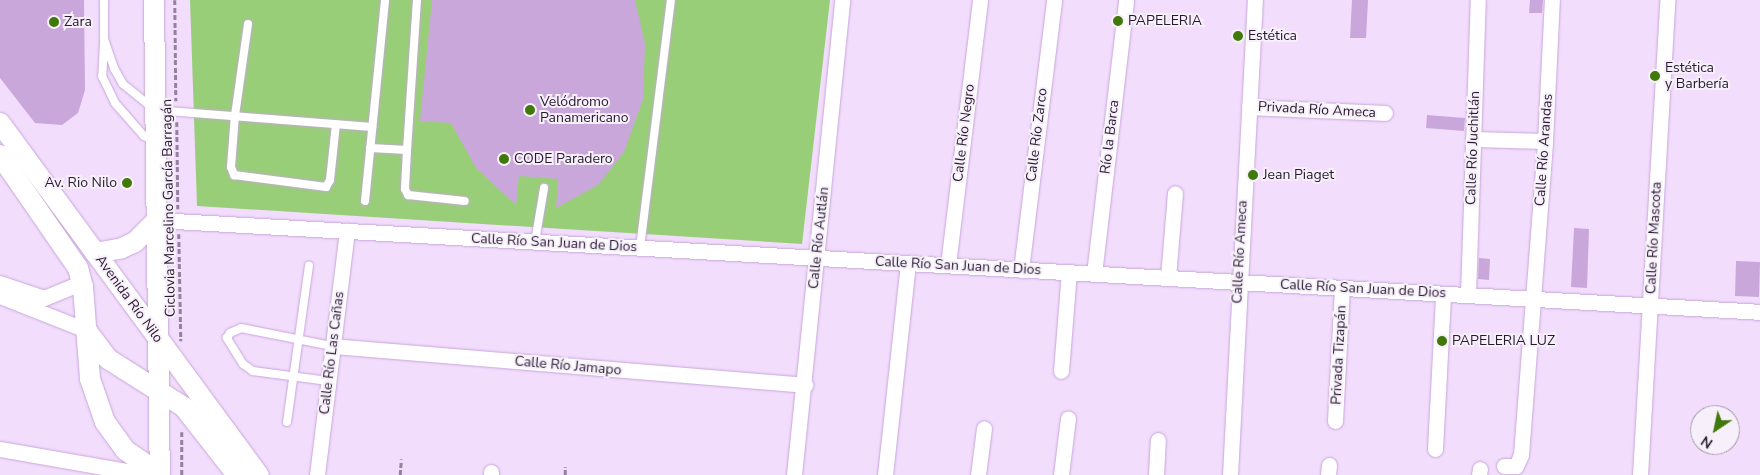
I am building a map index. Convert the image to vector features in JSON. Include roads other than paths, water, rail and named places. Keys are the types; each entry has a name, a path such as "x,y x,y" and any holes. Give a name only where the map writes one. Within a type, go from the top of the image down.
{"main road":[{"path":"154,0 159,340 157,475"},
{"name":"Avenida Río Nilo","path":"0,123 258,475"},
{"name":"Avenida Río Nilo","path":"0,155 73,255 82,282 90,379 105,422 125,450 157,475"},
{"path":"95,253 122,248 135,242 157,220"},
{"path":"86,330 108,359 181,405 238,475"}],"street":[{"name":"Calle Río Autlán","path":"794,475 805,385 842,0"},
{"name":"Calle Río Negro","path":"948,265 980,0"},
{"name":"Calle Río Zarco","path":"1021,270 1054,0"},
{"name":"Río la Barca","path":"1094,274 1126,0"},
{"name":"Calle Río Ameca","path":"1230,475 1238,282 1255,0"},
{"name":"Calle Río Juchitlán","path":"1468,295 1478,0"},
{"name":"Calle Río Arandas","path":"1504,466 1516,466 1520,459 1534,299 1552,0"},
{"name":"Calle Río Mascota","path":"1640,475 1667,0"},
{"name":"Privada Río Ameca","path":"1248,107 1385,113"},
{"path":"1473,139 1545,141"},
{"path":"1168,278 1175,193"},
{"name":"Calle Río San Juan de Dios","path":"157,220 1760,312"},
{"name":"Calle Río Las Cañas","path":"317,475 347,231"},
{"path":"885,475 908,263"},
{"path":"1061,371 1069,272"},
{"path":"0,283 44,298 82,282"},
{"name":"Privada Tizapán","path":"1335,421 1342,288"},
{"path":"1435,449 1442,294"},
{"path":"0,296 86,330"},
{"name":"Calle Río Jamapo","path":"332,346 805,385"},
{"path":"1061,475 1068,418"},
{"path":"978,475 984,428"},
{"path":"1156,475 1158,440"},
{"path":"0,449 157,475"}],"lane":[{"path":"104,0 102,76 115,103 144,136 156,142"},
{"path":"365,201 384,0"},
{"path":"416,0 406,150 406,194 466,201"},
{"path":"640,248 671,0"},
{"path":"248,24 235,115 232,167 234,175 323,188 330,184 336,124"},
{"path":"104,39 123,84 155,110 372,127"},
{"path":"370,148 406,150"},
{"path":"535,242 544,188"},
{"path":"288,422 292,375 299,340 309,266"},
{"path":"328,381 248,369 227,338 230,333 241,328 332,346"}],"place":[{"name":"PAPELERIA","path":"1118,21"},
{"name":"Zara","path":"54,22"},
{"name":"Estética","path":"1238,36"},
{"name":"Estética y Barbería","path":"1655,76"},
{"name":"Velódromo Panamericano","path":"530,110"},
{"name":"CODE Paradero","path":"504,159"},
{"name":"Jean Piaget","path":"1253,175"},
{"name":"Av. Rio Nilo","path":"127,183"},
{"name":"PAPELERIA LUZ","path":"1442,341"}]}
